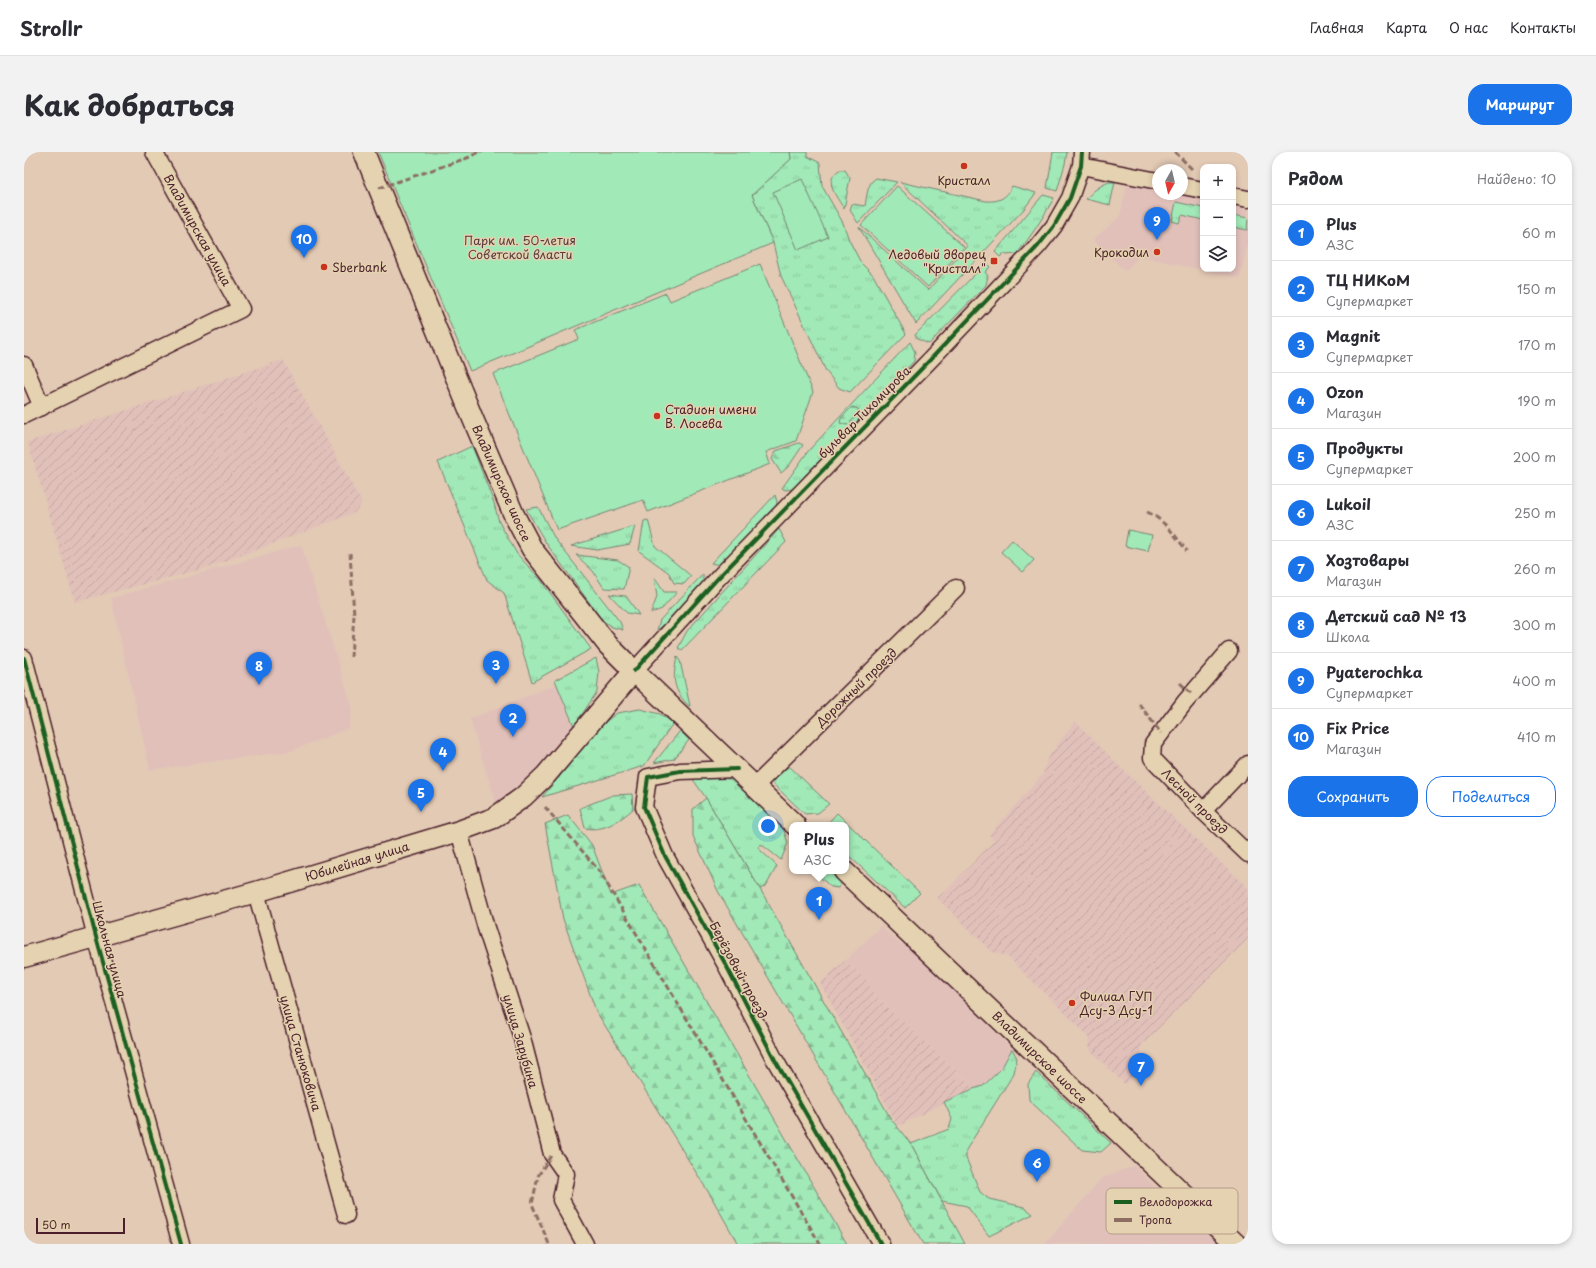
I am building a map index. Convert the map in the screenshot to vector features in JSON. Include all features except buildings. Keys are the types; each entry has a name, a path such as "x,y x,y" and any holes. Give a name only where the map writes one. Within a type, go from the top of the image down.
{"main road":[{"name":"Владимирское шоссе","path":"364,152 514,515 532,548 608,645 792,822"},
{"name":"Юбилейная улица","path":"24,957 256,892 459,831 494,818 523,797 546,775 634,671"},
{"name":"Владимирское шоссе","path":"847,874 1177,1188"},
{"name":"Владимирское шоссе","path":"1225,1234 1236,1244"}],"street":[{"name":"Владимирская улица","path":"42,407 241,308 154,152"},
{"name":"бульвар Тихомирова","path":"634,671 724,572 930,360 1038,246 1062,213 1070,198 1082,159"},
{"path":"1082,159 1152,179"},
{"path":"1188,187 1200,189"},
{"path":"1236,197 1248,199"},
{"path":"24,365 42,407 24,415"},
{"name":"Дорожный проезд","path":"755,786 956,588"},
{"name":"Лесной проезд","path":"1229,651 1185,702 1153,744 1152,758 1203,811 1248,854"},
{"name":"Школьная улица","path":"24,658 96,937 181,1244"},
{"path":"1203,811 1248,764"},
{"name":"Берёзовый проезд","path":"737,770 680,771 648,777 644,807 665,856 726,964 775,1060 881,1244"},
{"name":"улица Зарубина","path":"459,831 486,928 522,1038 552,1154 566,1174 561,1200 585,1244"},
{"name":"улица Станюковича","path":"256,892 346,1215"}],"shaded area":[{"path":"1127,184 1152,189 1152,200 1188,200 1188,197 1200,199 1200,269 1139,256 1125,271 1093,240 1120,216"},
{"path":"1236,208 1248,210 1248,241 1240,278 1212,272 1236,272"},
{"path":"283,360 362,503 354,513 210,567 75,602 28,442"},
{"path":"301,545 352,706 349,728 291,751 150,770 111,598"},
{"path":"557,684 574,726 551,756 509,797 496,804 470,719"},
{"path":"1075,721 1122,769 1248,888 1248,939 1140,1047 1142,1066 1125,1084 1090,1050 1089,1037 1007,956 992,952 937,898 945,892 994,841 989,835 1043,774 1047,759"},
{"path":"881,926 901,945 905,942 1012,1049 1001,1069 983,1086 973,1089 965,1079 874,995 868,981 845,961"},
{"path":"845,961 868,981 874,995 965,1079 973,1089 898,1126 820,983"},
{"path":"1134,1166 1157,1188 1106,1188 1106,1234 1210,1234 1221,1244 1045,1244 1102,1178"}],"green space":[{"name":"Парк им. 50-летия Советской власти","path":"378,152 790,152 791,159 752,195 773,243 470,371"},
{"path":"790,152 807,152 807,156 820,163 822,186 843,223 849,240 861,263 873,275 906,334 850,392 839,388 826,371 781,276 773,243 752,195 791,159"},
{"path":"1053,152 1067,152 1057,191 1047,188"},
{"path":"839,170 845,170 850,178 844,209 832,189 831,184 834,175"},
{"path":"876,178 897,182 858,223 850,210 852,204 865,206 869,186"},
{"path":"802,179 828,237 798,250 773,192"},
{"path":"900,182 986,201 999,200 1008,194 1012,186 1036,193 1024,209 916,324 859,227 928,290 968,246"},
{"path":"1109,182 1115,182 1110,205 1086,199 1096,189"},
{"path":"897,186 964,247 928,287 861,225"},
{"path":"1043,195 1054,198 1032,234 1017,254 1006,255 1004,253 1000,257 995,252"},
{"path":"1176,202 1200,207 1200,219 1182,215 1179,223 1172,221"},
{"path":"1236,216 1248,218 1247,230 1236,228"},
{"path":"986,263 990,267 985,272 988,276 986,285 929,344 917,339 915,335"},
{"name":"Стадион имени В. Лосева","path":"760,264 813,392 796,441 766,452 770,464 648,512 643,500 557,530 493,374 579,339 575,330 666,293 670,301"},
{"path":"910,342 915,352 914,361 793,489 785,490 782,488 809,450"},
{"path":"852,407 858,409 859,414 847,425 840,423 841,418"},
{"path":"799,443 803,445 789,466 781,473 772,459 776,451"},
{"path":"472,446 494,503 499,522 517,554 540,579 591,649 532,682 504,593 487,580 438,462"},
{"path":"775,495 777,502 776,507 723,564 719,565 711,563"},
{"path":"538,507 555,539 620,622 623,630 612,627 602,620 546,543 526,509"},
{"path":"648,520 655,546 691,576 684,584 674,583 669,573 639,551 644,521"},
{"path":"635,526 630,544 597,550 571,546"},
{"path":"779,529 786,542 682,650 678,648 687,631"},
{"path":"1128,530 1152,535 1148,551 1125,546"},
{"path":"1012,540 1034,560 1023,572 1001,552"},
{"path":"576,555 618,560 629,567 624,589 604,588 593,571"},
{"path":"703,574 703,583 670,621 657,630 660,620"},
{"path":"654,577 664,592 677,592 662,609 651,613 657,597"},
{"path":"609,594 626,596 639,615 627,613"},
{"path":"677,657 680,661 690,706 680,695 675,684 674,678"},
{"path":"596,658 599,672 597,692 574,726 555,680"},
{"path":"640,709 660,714 673,723 644,766 542,797 596,729 617,713"},
{"path":"680,731 689,740 674,759 654,763"},
{"path":"789,766 829,804 818,813 805,814 771,782"},
{"path":"692,778 737,779 780,819 788,843 781,860 761,844 758,848 777,866 766,886 760,889 706,798"},
{"path":"632,794 633,809 622,818 605,827 592,829 585,828 580,808 613,795"},
{"path":"706,798 760,889 891,1119 911,1144 965,1244 923,1244 718,891 693,836 693,809"},
{"path":"837,813 846,822 829,822"},
{"path":"568,815 592,845 611,895 639,885 847,1244 738,1244 712,1198 596,1011 563,919 545,824"},
{"path":"849,825 920,893 905,908 849,856"},
{"path":"816,874 838,874 841,877 842,882 838,888 831,887"},
{"path":"1012,1049 1017,1058 1014,1073 966,1150 966,1158 980,1192 989,1199 1024,1207 1033,1214 989,1236 967,1206 942,1201 911,1144 949,1129 952,1119 944,1102 983,1086 1001,1069"},
{"path":"1036,1072 1111,1143 1101,1152 1082,1150 1029,1100 1028,1084"}],"marked path":[{"path":"379,188 470,157 478,152"},
{"path":"1175,152 1194,171"},
{"path":"1147,512 1159,519 1174,534 1187,551"},
{"path":"350,553 354,615 351,657"},
{"path":"1180,683 1192,694"},
{"path":"1139,704 1161,733"},
{"path":"545,807 600,872 820,1244"},
{"path":"549,1244 532,1204 538,1176 552,1154"}],"cycle path":[{"path":"634,671 719,577 930,360 1038,246 1054,226 1070,198 1081,166 1082,152"},
{"path":"24,658 96,937 181,1244"},
{"path":"737,769 680,771 648,777 644,807 665,856 726,965 775,1060 881,1244"}],"place":[{"name":"Кристалл","path":"964,166"},
{"name":"Pyaterochka","path":"1157,240"},
{"name":"Крокодил","path":"1157,252"},
{"name":"Fix Price","path":"304,258"},
{"name":"Ледовый дворец \"Кристалл\"","path":"994,261"},
{"name":"Sberbank","path":"324,267"},
{"name":"Стадион имени В. Лосева","path":"657,416"},
{"name":"Magnit","path":"496,684"},
{"name":"Детский сад № 13","path":"259,685"},
{"name":"ТЦ НИКоМ","path":"513,737"},
{"name":"Ozon","path":"443,771"},
{"name":"Продукты","path":"421,812"},
{"name":"Plus","path":"819,920"},
{"name":"Филиал ГУП Дсу-3 Дсу-1","path":"1072,1003"},
{"name":"Хозтовары","path":"1141,1086"},
{"name":"Lukoil","path":"1037,1182"}]}
